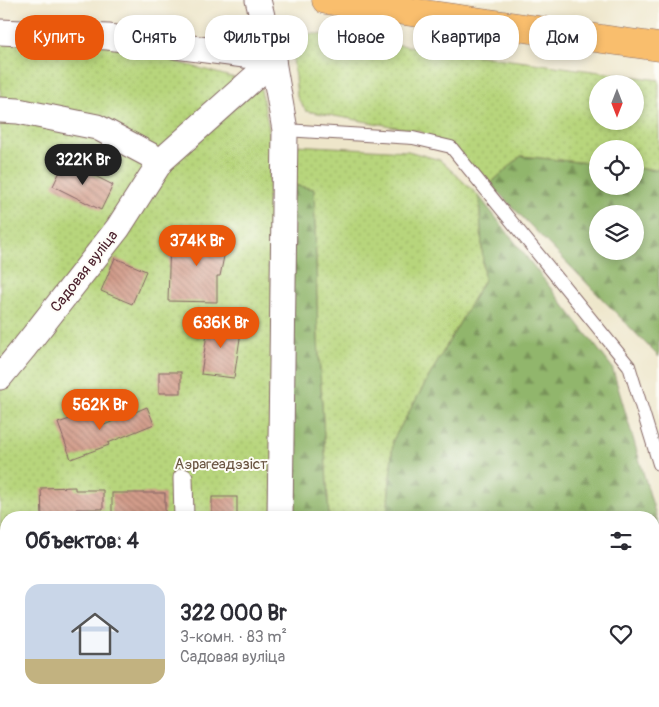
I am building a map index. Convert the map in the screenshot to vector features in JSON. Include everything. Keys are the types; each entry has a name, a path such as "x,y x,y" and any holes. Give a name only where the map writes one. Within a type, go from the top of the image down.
{"main road":[{"path":"326,0 659,47"}],"street":[{"path":"258,0 273,61 285,130 280,511"},
{"path":"0,32 108,37 252,56 273,61"},
{"name":"Садовая вуліца","path":"0,377 118,228 161,161 273,61"},
{"path":"0,110 97,127 161,161"},
{"path":"183,478 184,511"}],"lane":[{"path":"285,130 413,138 451,147 630,366 659,464"}],"green space":[{"path":"308,34 318,34 318,60 403,60 403,45 413,47 413,60 511,60 622,75 589,75 589,130 644,130 644,78 659,80 659,170 644,169 644,140 589,140 589,163 521,156 490,184 436,140 419,131 306,111 297,97 293,60 308,60"},
{"name":"Аэрагеадэзіст","path":"0,39 15,40 15,60 104,60 104,43 109,43 114,44 114,60 170,60 260,85 269,129 274,382 274,511 0,511"},
{"path":"295,145 408,151 440,160 479,196 484,280 393,440 387,511 329,511 318,340 314,189 293,185"},
{"path":"521,156 589,163 589,195 644,195 644,169 659,170 659,357 490,184"},
{"path":"293,185 314,189 318,340 329,511 278,511"},
{"path":"479,196 612,367 655,511 387,511 393,440 484,280"}],"building":[{"path":"65,161 113,185 101,210 53,186"},
{"path":"202,226 229,232 220,276 217,276 217,302 168,301 170,238 199,243"},
{"path":"115,258 146,271 132,304 101,291"},
{"path":"209,320 242,325 234,378 201,374"},
{"path":"159,372 181,372 181,393 159,393"},
{"path":"147,407 154,424 108,443 109,445 71,459 58,423 96,410 102,426"},
{"path":"75,487 75,490 103,490 103,509 42,511 41,488"},
{"path":"112,493 165,493 165,511 112,511"},
{"path":"212,497 237,497 237,511 212,511"}]}
